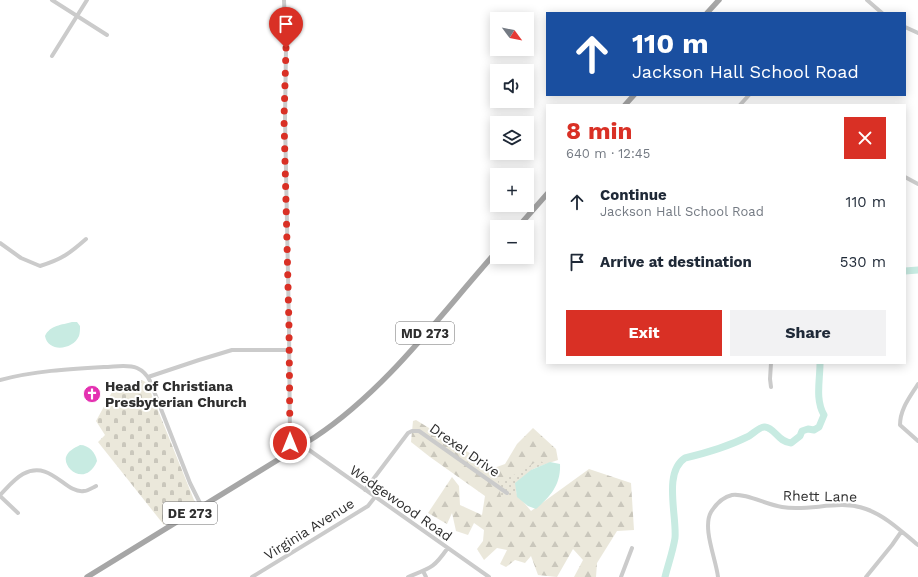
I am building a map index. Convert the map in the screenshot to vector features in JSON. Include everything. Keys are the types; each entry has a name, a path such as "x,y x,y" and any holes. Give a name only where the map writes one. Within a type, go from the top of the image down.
{"main road":[{"path":"708,12 719,0"},
{"path":"626,104 633,96"},
{"path":"524,220 546,195"},
{"name":"MD 273","path":"350,411 396,366 490,259"},
{"name":"DE 273","path":"87,577 302,445 350,411"}],"street":[{"path":"52,0 107,35"},
{"path":"52,56 87,0"},
{"path":"284,0 286,48 284,119 290,377 290,443 294,450"},
{"path":"867,0 881,12"},
{"path":"906,27 918,33"},
{"path":"741,104 748,96"},
{"path":"906,178 918,184"},
{"path":"0,243 20,258 40,266 69,254 86,239"},
{"path":"148,377 232,350 289,350"},
{"path":"770,364 771,387"},
{"path":"0,380 30,373 53,370 110,367 136,368 144,372 148,377 193,489 202,507"},
{"path":"918,384 905,405 900,418 900,425 918,441"},
{"name":"Drexel Drive","path":"365,490 408,433 416,430 507,493"},
{"name":"Wedgewood Road","path":"302,445 489,577"},
{"path":"18,513 0,495 21,476 36,470 50,474 77,491 85,491 96,486"},
{"name":"Rhett Lane","path":"718,577 710,541 709,516 722,499 732,496 747,496 768,504 796,508 838,504 860,507 874,512 888,521 918,545"},
{"name":"Virginia Avenue","path":"252,577 368,506 375,497"},
{"path":"866,577 901,532"},
{"path":"408,577 430,568 438,562 447,548"},
{"path":"621,577 632,548"},
{"path":"423,571 426,577"}],"green space":[{"path":"142,380 147,383 196,505 164,525 98,442 105,435 96,421 112,392"},
{"path":"416,420 494,468 505,464 517,444 533,428 556,449 558,460 534,468 511,487 531,511 589,469 631,483 634,530 617,531 597,563 596,577 574,577 583,560 573,549 557,577 538,575 531,556 525,563 515,560 506,567 500,564 507,550 497,548 484,560 477,549 483,541 484,530 474,523 468,535 456,531 452,513 447,524 428,513 452,477 459,486 460,505 482,515 485,496 411,442 413,421"},
{"path":"539,460 545,464 531,470 516,487 517,497 501,497 498,481 516,474"}],"shaded area":[{"path":"77,322 80,326 79,336 76,341 66,347 61,348 51,345 47,341 45,336 47,332 57,326"},
{"path":"80,445 86,446 92,450 97,461 92,469 87,473 82,474 76,473 72,470 66,462 68,453"},
{"path":"550,462 560,464 557,484 546,499 536,509 528,506 517,497 515,483 531,470"}],"waterway":[{"path":"906,271 918,270"},
{"path":"665,577 675,538 672,495 674,473 678,465 685,458 732,444 763,427 768,428 783,440 791,443 800,436 802,431 808,429 814,430 819,427 824,415 821,409 819,396 820,364"}],"place":[{"name":"Head of Christiana Presbyterian Church","path":"92,394"}],"route":[{"path":"286,48 284,119 290,443"}]}
